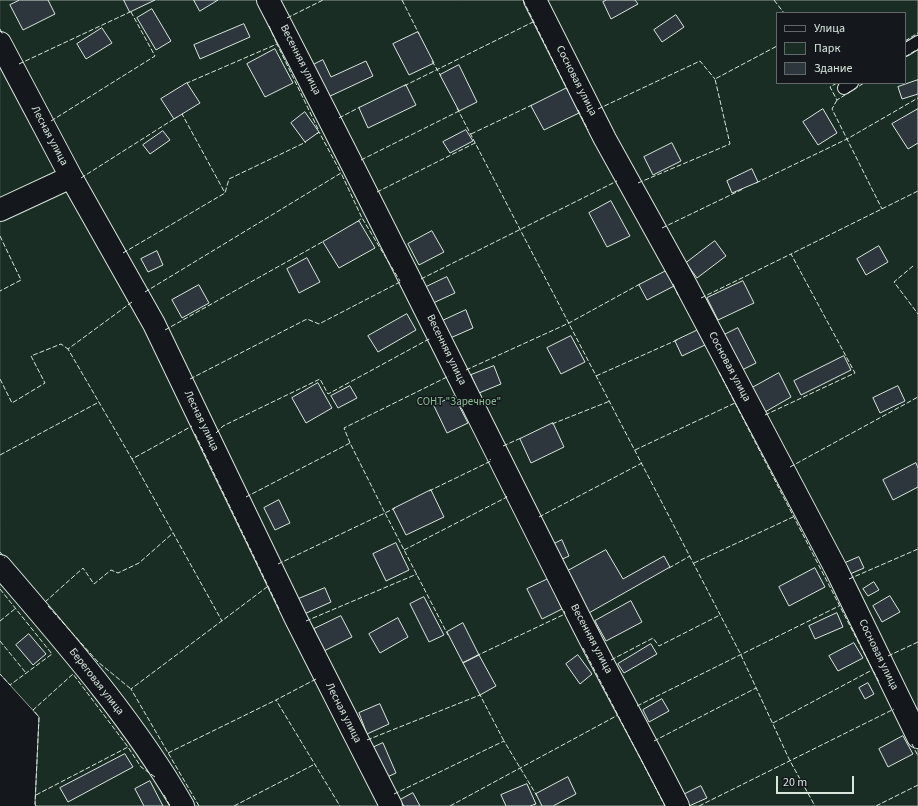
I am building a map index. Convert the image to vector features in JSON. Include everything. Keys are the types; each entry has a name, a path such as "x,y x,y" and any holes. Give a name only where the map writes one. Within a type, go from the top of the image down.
{"street":[{"name":"Весенняя улица","path":"268,0 357,170 580,620 637,724 678,806"},
{"name":"Сосновая улица","path":"535,0 605,139 686,285 833,564 918,737"},
{"name":"Лесная улица","path":"0,43 71,177 154,324 296,619 391,806"},
{"path":"0,210 71,177"},
{"name":"Береговая улица","path":"0,566 90,674 160,765 183,806"}],"lane":[{"path":"906,49 918,42"}],"green space":[{"name":"СОНТ \"Заречное\"","path":"0,0 918,0 918,806 36,806 39,717 0,674"}],"building":[{"path":"20,0 48,0 55,14 23,30 10,5"},
{"path":"124,0 155,0 130,12"},
{"path":"194,0 218,0 200,11"},
{"path":"607,0 635,0 638,4 611,19 603,2"},
{"path":"152,9 171,41 156,50 137,18"},
{"path":"676,15 684,27 662,42 654,30"},
{"path":"244,24 250,37 200,59 194,45"},
{"path":"102,28 112,43 86,59 77,44"},
{"path":"418,32 434,63 409,75 393,44"},
{"path":"275,49 293,83 265,97 247,64"},
{"path":"323,60 331,77 366,61 373,76 326,98 311,66"},
{"path":"459,65 477,102 459,111 440,75"},
{"path":"918,80 918,94 902,99 898,87"},
{"path":"187,83 200,103 174,119 161,99"},
{"path":"406,85 416,105 368,128 359,108"},
{"path":"567,88 579,113 544,130 531,106"},
{"path":"823,109 837,133 818,145 803,122"},
{"path":"918,109 918,143 908,149 892,124"},
{"path":"305,112 319,132 305,142 291,123"},
{"path":"466,130 473,141 450,153 443,142"},
{"path":"163,131 170,140 150,154 143,145"},
{"path":"672,143 681,161 653,175 644,157"},
{"path":"752,169 758,182 732,193 727,181"},
{"path":"611,201 630,236 607,247 589,213"},
{"path":"359,221 375,248 339,268 323,242"},
{"path":"432,231 444,252 419,265 408,244"},
{"path":"715,241 726,256 697,278 686,263"},
{"path":"879,246 888,262 866,275 857,259"},
{"path":"157,251 163,265 148,272 141,259"},
{"path":"307,258 320,282 299,293 287,269"},
{"path":"666,271 674,286 647,300 639,285"},
{"path":"447,277 455,293 431,304 424,288"},
{"path":"743,281 754,303 718,320 707,298"},
{"path":"199,285 209,303 182,318 172,300"},
{"path":"466,310 473,328 448,339 440,322"},
{"path":"407,314 416,330 378,352 368,336"},
{"path":"738,328 756,363 742,370 724,335"},
{"path":"698,330 705,345 682,356 675,341"},
{"path":"571,336 585,362 561,374 547,348"},
{"path":"844,356 851,370 801,395 794,381"},
{"path":"494,366 501,384 479,393 471,375"},
{"path":"779,373 791,397 765,412 752,388"},
{"path":"318,383 332,408 306,423 292,398"},
{"path":"350,386 357,398 338,408 331,396"},
{"path":"898,386 905,401 880,413 873,398"},
{"path":"454,396 468,423 447,433 434,406"},
{"path":"553,423 564,447 531,463 520,439"},
{"path":"916,463 918,468 918,487 893,500 883,480"},
{"path":"431,490 444,517 406,535 393,509"},
{"path":"279,500 290,523 275,530 264,508"},
{"path":"562,540 569,556 558,561 550,546"},
{"path":"396,543 409,570 386,581 373,554"},
{"path":"606,550 623,579 664,556 670,567 587,614 564,573"},
{"path":"859,557 864,568 850,574 845,563"},
{"path":"815,568 825,587 789,606 779,587"},
{"path":"548,579 562,609 542,619 527,589"},
{"path":"874,582 879,590 868,596 863,589"},
{"path":"325,588 331,602 302,615 296,600"},
{"path":"890,596 900,612 882,622 873,606"},
{"path":"424,597 444,635 429,642 410,604"},
{"path":"631,601 642,622 606,641 595,621"},
{"path":"837,613 843,627 815,639 809,626"},
{"path":"341,616 352,637 324,651 314,629"},
{"path":"398,618 408,637 380,653 369,634"},
{"path":"463,623 479,655 463,663 447,632"},
{"path":"29,634 46,654 33,665 16,645"},
{"path":"854,643 863,658 838,671 829,656"},
{"path":"651,644 657,654 624,673 618,664"},
{"path":"479,655 496,686 480,695 463,663"},
{"path":"578,655 592,674 580,684 566,664"},
{"path":"868,683 874,694 865,699 859,688"},
{"path":"662,699 669,711 649,722 643,710"},
{"path":"380,704 389,724 367,734 359,713"},
{"path":"903,736 913,754 888,767 879,749"},
{"path":"383,743 396,773 385,778 372,748"},
{"path":"125,754 133,767 68,802 60,788"},
{"path":"568,777 576,794 553,806 542,806 536,794"},
{"path":"150,781 163,806 144,806 135,789"},
{"path":"527,784 536,804 530,806 506,806 501,795"},
{"path":"701,786 707,798 689,806 683,795"},
{"path":"413,793 420,806 404,806 400,800"}],"fence":[{"path":"287,18 323,0"},
{"path":"402,0 419,34"},
{"path":"523,0 568,91"},
{"path":"774,0 783,12"},
{"path":"19,64 130,11"},
{"path":"51,121 155,56 131,12"},
{"path":"404,86 533,22"},
{"path":"269,26 277,44"},
{"path":"0,29 3,35"},
{"path":"906,40 918,33"},
{"path":"188,84 187,83 277,44 319,131"},
{"path":"638,183 730,144 715,79 776,47"},
{"path":"906,56 918,49"},
{"path":"432,61 441,76"},
{"path":"598,109 700,61 715,79"},
{"path":"835,84 830,87 837,100 862,84"},
{"path":"756,183 847,139 918,98"},
{"path":"837,100 832,109 882,209"},
{"path":"471,134 532,105"},
{"path":"339,118 360,107"},
{"path":"457,108 740,653 790,761 815,806"},
{"path":"578,110 588,130"},
{"path":"361,160 459,111"},
{"path":"183,113 182,114 225,193"},
{"path":"81,178 177,117"},
{"path":"317,134 319,132 341,173"},
{"path":"123,253 225,193 229,179 306,142"},
{"path":"377,192 475,143"},
{"path":"145,292 341,173 362,218"},
{"path":"421,279 617,181"},
{"path":"662,228 743,189"},
{"path":"765,415 855,373 791,254 918,191"},
{"path":"357,222 362,218 400,281"},
{"path":"0,236 21,280 0,291"},
{"path":"165,330 324,241"},
{"path":"701,298 791,254"},
{"path":"913,266 894,282 918,314"},
{"path":"190,379 307,319 319,324 400,282 401,283"},
{"path":"466,370 569,323 640,284"},
{"path":"673,284 678,295"},
{"path":"132,302 68,349 132,459 192,426"},
{"path":"216,433 223,426 320,379 328,394 429,339 430,341"},
{"path":"596,376 677,340"},
{"path":"0,379 12,403 45,383 31,356 61,344 68,349"},
{"path":"719,372 879,682"},
{"path":"350,443 344,428 449,376"},
{"path":"790,467 918,397"},
{"path":"552,424 610,401"},
{"path":"0,455 99,402"},
{"path":"635,450 735,403"},
{"path":"195,434 279,609"},
{"path":"503,446 521,438"},
{"path":"246,497 350,443 385,513 395,508"},
{"path":"132,459 222,621"},
{"path":"429,491 491,461 490,459"},
{"path":"539,517 642,463"},
{"path":"404,550 507,497 505,494"},
{"path":"278,564 385,513 448,635"},
{"path":"694,563 793,517"},
{"path":"45,602 83,568 94,584 111,570 118,573 139,563 173,533"},
{"path":"849,579 918,549"},
{"path":"0,552 5,558"},
{"path":"669,568 690,556"},
{"path":"306,621 417,574"},
{"path":"199,806 131,689 267,587"},
{"path":"0,589 52,654 10,685 0,674"},
{"path":"48,606 98,662 131,689"},
{"path":"637,706 839,606"},
{"path":"0,621 16,608"},
{"path":"476,656 565,614 564,611"},
{"path":"611,660 653,638 659,646 720,615"},
{"path":"0,641 26,673"},
{"path":"888,656 918,642"},
{"path":"583,648 665,806"},
{"path":"773,723 872,670"},
{"path":"36,806 39,717 33,710 73,674 128,747 141,767 155,777"},
{"path":"316,679 276,700 340,806"},
{"path":"654,741 756,688"},
{"path":"367,740 480,695 504,741"},
{"path":"168,753 276,700"},
{"path":"699,806 894,709"},
{"path":"450,806 618,715"},
{"path":"394,794 504,741 537,796"},
{"path":"912,744 918,756"},
{"path":"36,795 128,747"},
{"path":"234,806 315,764"},
{"path":"876,806 918,785"},
{"path":"164,795 170,806"}]}
